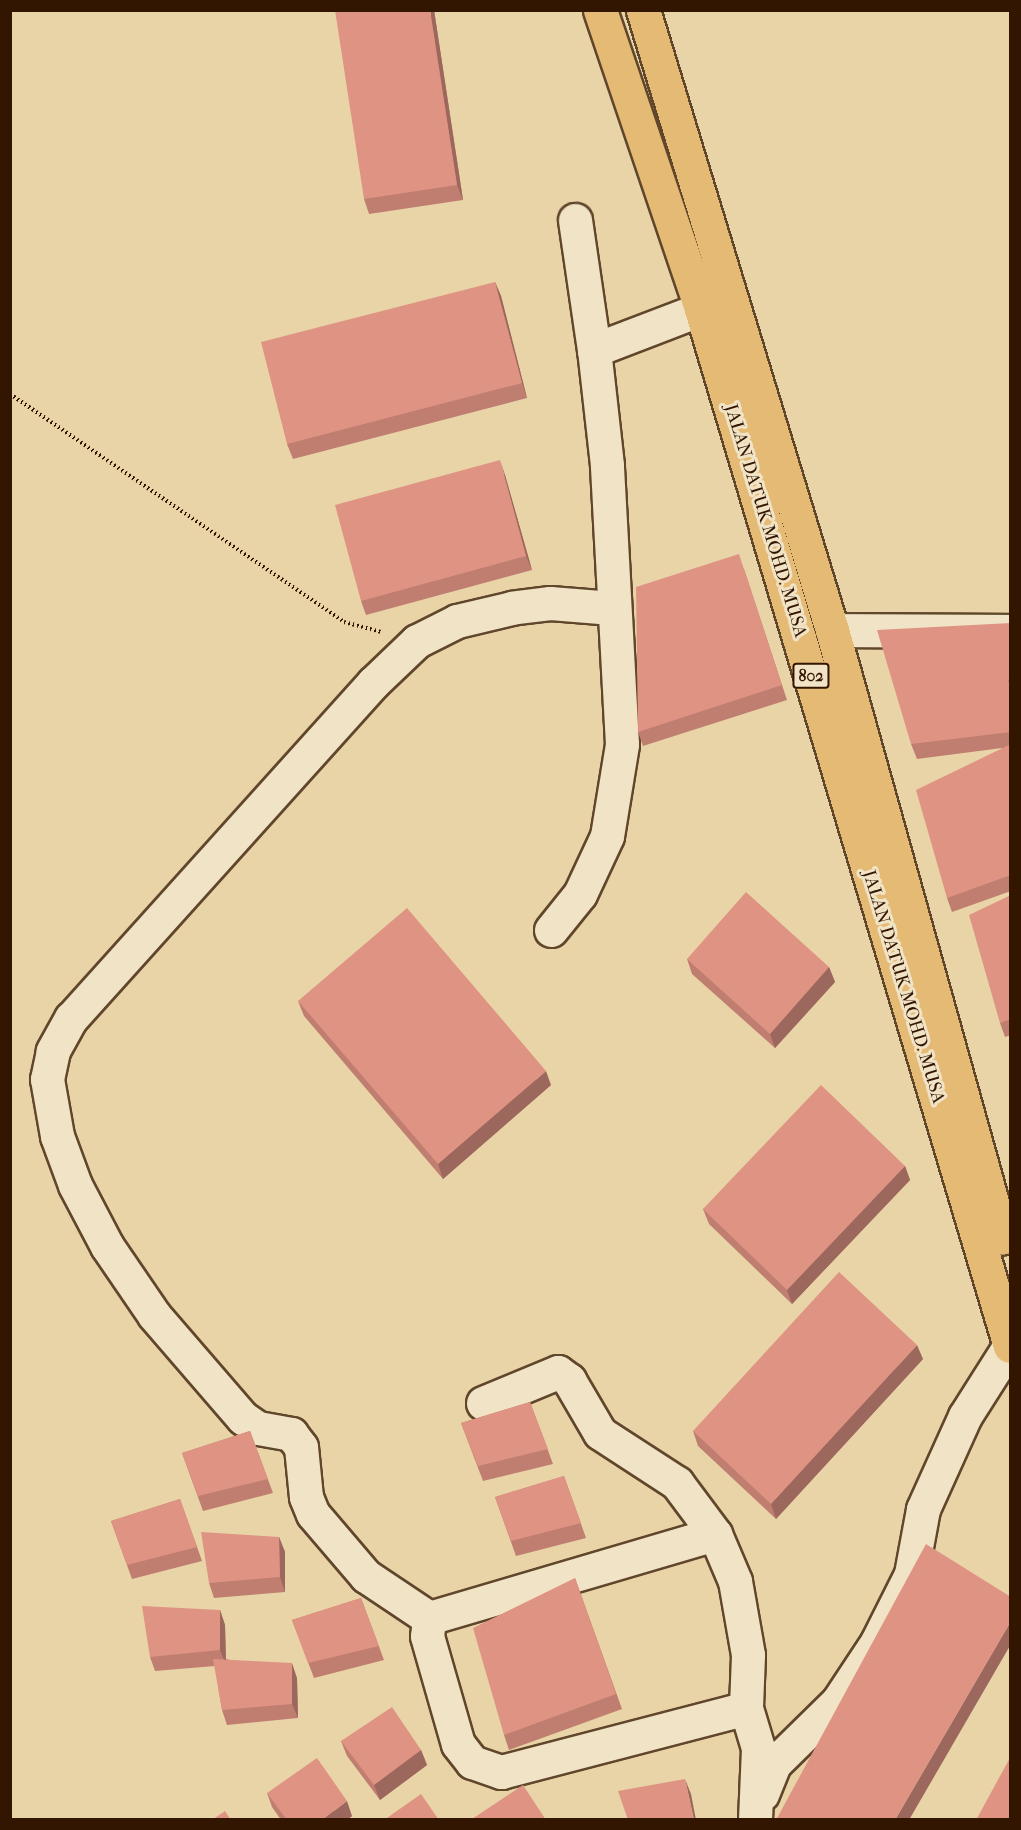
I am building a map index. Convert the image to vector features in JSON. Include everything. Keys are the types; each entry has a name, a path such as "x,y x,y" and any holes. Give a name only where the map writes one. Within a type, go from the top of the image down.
{"highway":[{"name":"JALAN DATUK MOHD. MUSA","path":"600,10 701,309 1010,1345"},
{"name":"JALAN DATUK MOHD. MUSA","path":"643,10 832,630 1011,1269"}],"street":[{"path":"551,930 580,894 607,836 615,801 622,744 612,608 607,465 594,350 575,220"},
{"path":"594,350 701,309"},
{"path":"612,608 550,603 512,608 458,621 417,641 374,683 71,1018 53,1050 47,1079 64,1156 107,1246 154,1316 243,1418 258,1428 291,1434 301,1447 306,1497 313,1514 366,1576 429,1617 715,1534"},
{"path":"832,630 1011,631"},
{"path":"756,1820 774,1764 838,1701 877,1642 911,1574 923,1509 965,1416 1010,1345"},
{"path":"483,1403 558,1372 569,1380 600,1433 677,1483 715,1534 735,1581 742,1612 748,1654 746,1708 758,1748 756,1820"},
{"path":"429,1617 427,1636 458,1744 472,1762 501,1772 746,1708"}],"path":[{"path":"10,394 344,622 417,641"}],"building":[{"path":"335,10 430,10 457,185 364,199"},
{"path":"495,282 522,383 287,444 261,342"},
{"path":"500,460 526,556 361,601 335,505"},
{"path":"739,554 782,685 638,732 636,587"},
{"path":"1011,623 1011,679 1008,680 1011,690 1011,732 911,744 877,630"},
{"path":"1011,744 1011,875 947,898 916,790"},
{"path":"746,892 829,967 770,1034 687,959"},
{"path":"1011,895 1011,1019 1000,1023 969,915"},
{"path":"407,908 546,1071 438,1164 298,1001"},
{"path":"821,1085 905,1166 787,1290 703,1209"},
{"path":"839,1272 917,1345 771,1504 693,1431"},
{"path":"530,1402 548,1449 478,1466 461,1423"},
{"path":"250,1431 268,1479 198,1496 182,1453"},
{"path":"564,1476 581,1523 511,1541 495,1497"},
{"path":"180,1499 197,1547 127,1565 111,1521"},
{"path":"201,1532 279,1537 280,1577 209,1583"},
{"path":"926,1544 1011,1597 1011,1621 895,1820 776,1820"},
{"path":"575,1578 616,1694 504,1735 473,1628"},
{"path":"361,1598 379,1646 308,1663 292,1620"},
{"path":"142,1606 220,1610 220,1650 150,1657"},
{"path":"213,1659 292,1663 292,1704 222,1710"},
{"path":"392,1707 421,1750 374,1785 341,1741"},
{"path":"1011,1756 1011,1820 976,1820"},
{"path":"317,1758 347,1801 322,1820 287,1820 267,1793"},
{"path":"685,1779 694,1820 628,1820 618,1791"},
{"path":"523,1785 546,1820 472,1819"},
{"path":"421,1794 439,1820 384,1820"},
{"path":"225,1811 231,1820 212,1820"}]}
